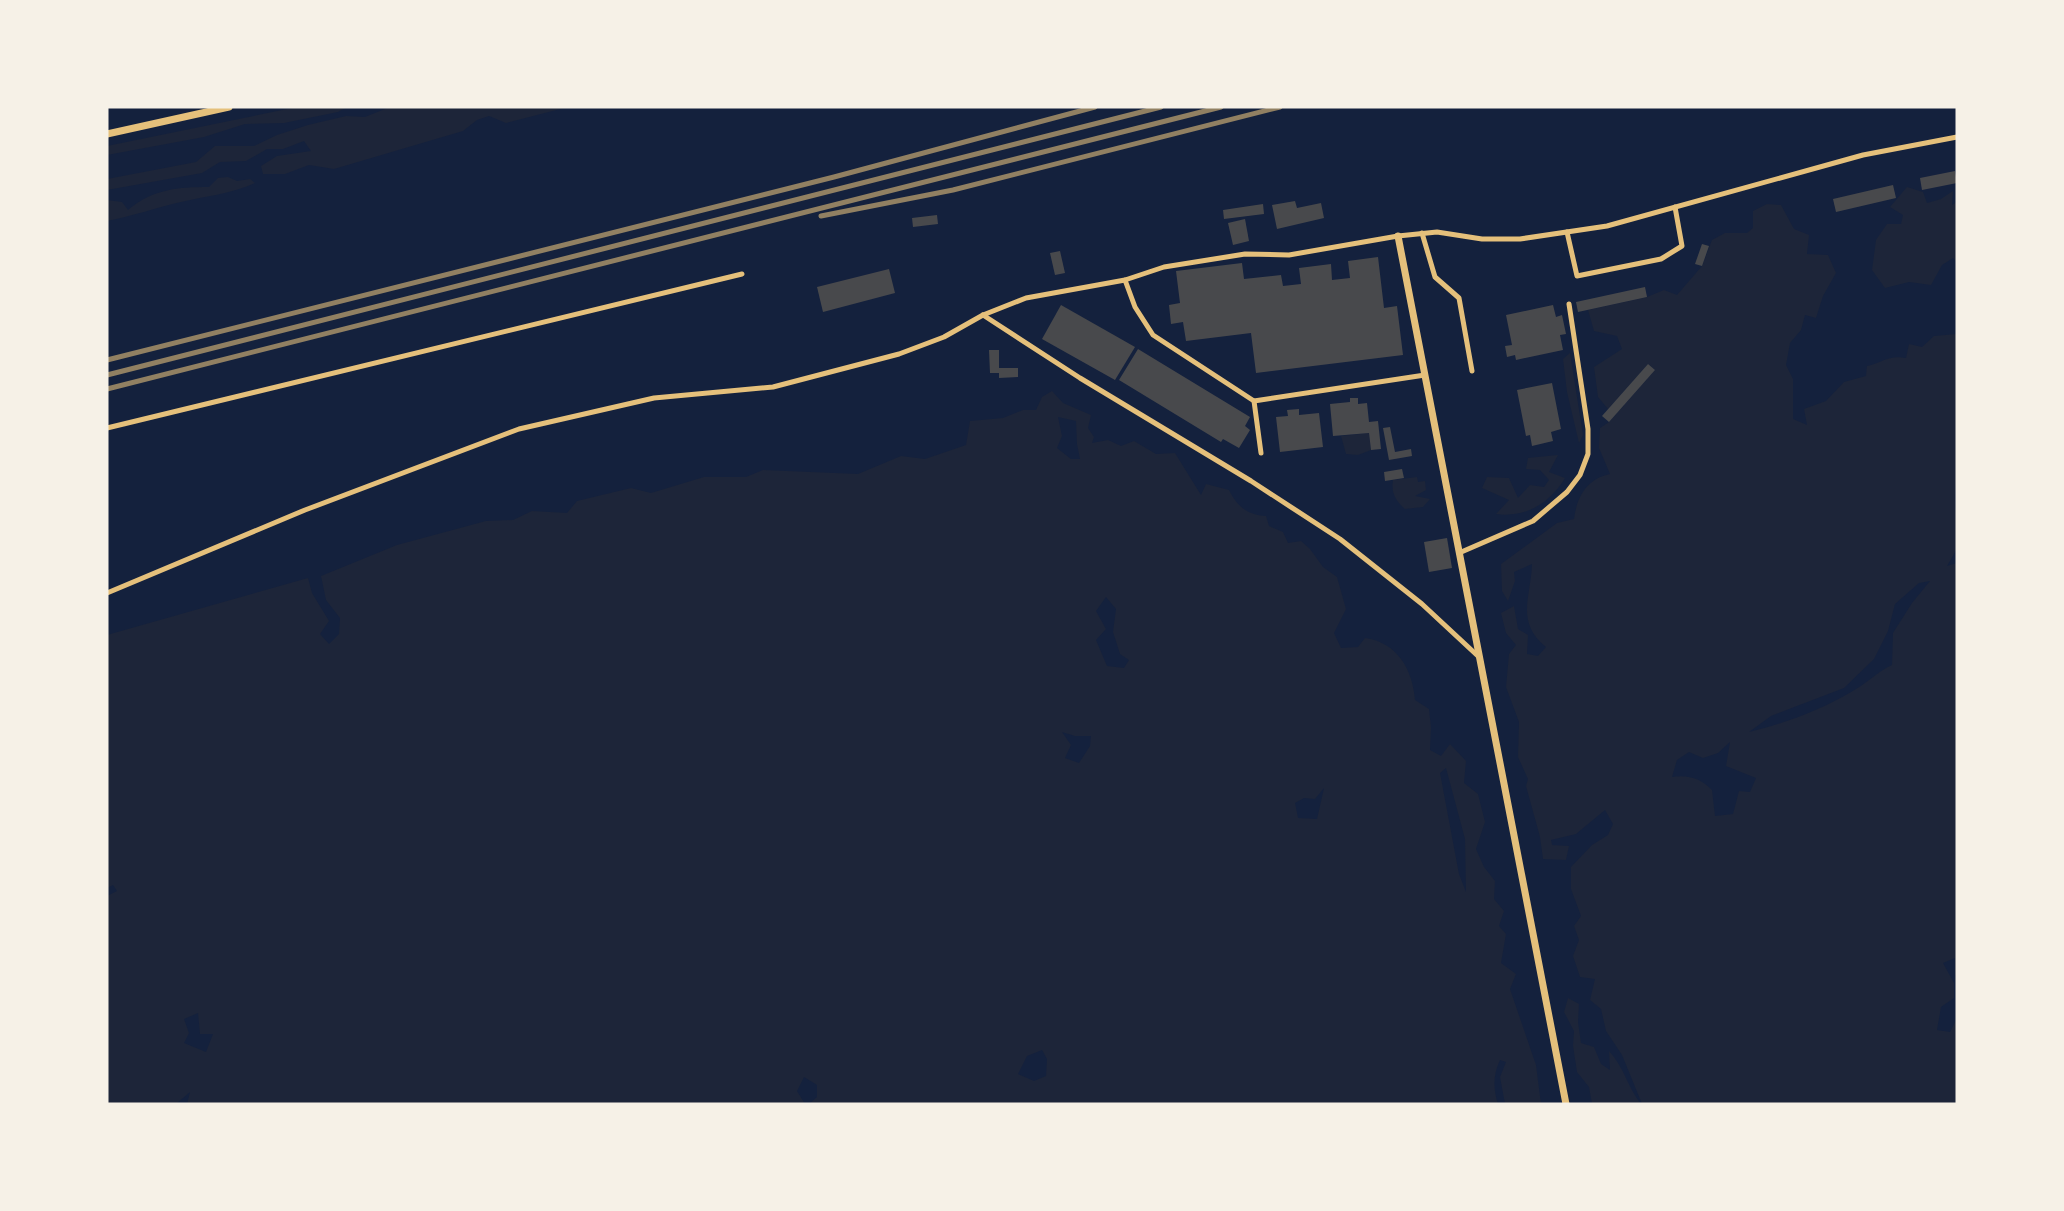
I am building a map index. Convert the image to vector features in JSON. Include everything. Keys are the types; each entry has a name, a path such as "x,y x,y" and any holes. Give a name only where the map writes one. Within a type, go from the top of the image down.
{"street":[{"path":"107,134 229,107"},
{"path":"1398,236 1566,1104"}],"lane":[{"path":"107,593 306,510 519,429 654,398 774,387 899,354 944,337 982,315 1026,298 1125,280 1164,267 1245,254 1289,255 1423,233 1437,232 1482,239 1520,239 1607,226 1863,155 1957,137"},
{"path":"1567,232 1577,276 1661,259 1682,246 1675,207"},
{"path":"1423,233 1435,277 1459,298 1472,371"},
{"path":"107,428 742,274"},
{"path":"1125,280 1135,307 1153,335 1254,401 1425,376"},
{"path":"1459,553 1532,521 1567,492 1580,475 1588,454 1588,429 1569,304"},
{"path":"982,315 1340,539 1422,604 1479,657"},
{"path":"1254,401 1261,453"}],"shaded area":[{"path":"297,107 347,107 338,112 284,123 245,124 204,137 107,155 107,146"},
{"path":"390,107 568,107 506,123 489,116 477,120 463,131 334,169 309,165 285,174 263,174 261,166 277,156 311,151 304,141 283,149 267,149 246,161 220,162 202,173 107,190 107,179 196,162 215,146 254,146 308,125 346,116 365,117"},
{"path":"228,177 237,181 250,179 255,183 107,221 107,200 122,202 128,210 156,193 209,187 218,178"},
{"path":"1907,187 1923,192 1927,203 1941,199 1953,191 1952,205 1957,202 1957,262 1953,258 1942,265 1931,285 1909,282 1885,288 1872,270 1876,240 1887,224 1901,224 1903,215 1890,207"},
{"path":"1767,204 1781,205 1794,229 1809,235 1807,254 1828,255 1836,273 1823,296 1816,318 1805,315 1801,330 1790,343 1786,365 1793,379 1793,419 1807,425 1804,409 1826,401 1844,382 1866,376 1867,366 1890,358 1906,358 1909,344 1922,347 1934,336 1957,334 1955,497 1958,537 1956,550 1947,566 1957,563 1957,975 1955,958 1943,963 1954,983 1954,998 1941,1007 1937,1030 1950,1032 1957,1018 1957,1104 1642,1104 1622,1055 1606,1031 1601,1009 1590,1000 1595,979 1580,977 1573,956 1579,940 1574,926 1581,916 1571,889 1571,867 1592,845 1608,835 1613,824 1605,810 1576,834 1551,840 1552,845 1569,846 1566,860 1543,859 1526,786 1528,779 1518,757 1519,722 1506,687 1509,654 1516,645 1506,633 1501,613 1514,606 1518,629 1528,635 1527,654 1538,656 1546,647 1536,638 1528,618 1532,564 1514,572 1515,581 1508,601 1502,591 1501,564 1557,523 1574,519 1584,490 1595,480 1610,474 1599,448 1600,428 1609,422 1655,370 1648,364 1608,409 1598,397 1594,367 1622,349 1617,336 1594,331 1588,310 1647,297 1664,290 1677,295 1702,266 1712,240 1725,233 1747,233 1753,228 1753,211","holes":["1930,581 1893,633 1892,665 1827,705 1788,721 1749,732 1771,716 1844,688 1874,659 1888,631 1895,604 1919,583","1730,742 1726,766 1756,778 1750,792 1739,791 1733,814 1715,816 1712,790 1708,786 1689,777 1672,777 1677,760 1689,752 1703,758 1718,753"]},
{"path":"1570,353 1583,435 1579,443 1567,392 1563,359"},
{"path":"1052,391 1063,403 1091,415 1088,428 1094,437 1092,443 1108,440 1121,446 1134,441 1156,454 1175,453 1201,495 1206,484 1229,490 1243,509 1266,516 1269,526 1283,532 1288,543 1301,541 1323,567 1337,577 1346,609 1334,633 1341,648 1358,647 1365,638 1386,645 1401,659 1411,678 1415,700 1429,709 1430,750 1441,756 1450,744 1466,761 1464,783 1478,794 1485,822 1476,849 1484,867 1495,881 1494,899 1504,911 1499,926 1506,934 1501,963 1516,974 1510,989 1536,1065 1541,1104 1505,1104 1500,1077 1506,1062 1500,1060 1494,1082 1498,1104 809,1104 817,1097 817,1085 804,1077 797,1091 805,1104 187,1104 190,1092 176,1104 107,1104 107,896 117,891 113,885 107,888 107,635 308,578 312,593 329,621 320,634 329,644 339,634 340,618 326,600 321,576 397,545 486,521 513,520 532,511 567,513 577,501 631,488 651,493 704,477 746,477 763,470 858,474 901,456 925,459 966,445 970,421 1003,418 1023,410 1036,410 1042,397","holes":["1058,417 1076,421 1080,459 1071,459 1057,448 1062,436","1106,597 1116,609 1113,632 1120,654 1129,660 1124,668 1107,666 1096,640 1106,629 1096,611","1062,732 1075,736 1091,736 1090,746 1079,763 1065,758 1071,745","1446,768 1465,839 1466,892 1459,874 1440,773","1324,788 1317,819 1298,818 1295,803 1304,798 1315,799","198,1013 200,1034 213,1034 206,1052 184,1043 189,1033 184,1019","1042,1050 1047,1059 1046,1076 1034,1081 1018,1074 1027,1056"]},
{"path":"1369,433 1371,450 1358,455 1346,454 1341,436"},
{"path":"1558,455 1549,472 1565,478 1552,495 1527,511 1496,514 1509,500 1482,488 1487,477 1509,478 1518,498 1530,485 1544,487 1549,480 1540,470 1526,469 1528,458"},
{"path":"1417,477 1418,482 1425,481 1426,490 1415,496 1430,499 1423,507 1405,509 1394,496 1393,480"},
{"path":"1568,998 1579,1004 1581,1043 1594,1047 1601,1064 1610,1070 1609,1051 1641,1104 1592,1104 1589,1087 1577,1072 1574,1031 1564,1012"}],"building":[{"path":"1955,171 1957,183 1922,190 1920,178"},
{"path":"1893,185 1896,198 1836,212 1833,199"},
{"path":"1295,201 1297,208 1321,203 1324,218 1277,229 1272,205"},
{"path":"1263,204 1264,214 1224,219 1223,210"},
{"path":"937,215 938,224 913,227 912,218"},
{"path":"1245,219 1249,241 1233,245 1228,223"},
{"path":"1702,244 1709,246 1702,266 1695,264"},
{"path":"1060,251 1065,273 1055,275 1050,253"},
{"path":"1378,257 1384,308 1397,306 1403,355 1256,373 1251,333 1186,341 1183,322 1171,324 1169,305 1180,303 1176,271 1242,263 1244,279 1281,275 1283,286 1301,284 1299,268 1331,264 1332,280 1350,278 1348,261"},
{"path":"889,269 895,293 823,312 817,287"},
{"path":"1645,287 1647,297 1578,312 1576,302"},
{"path":"1061,305 1135,347 1115,380 1042,339"},
{"path":"1553,305 1556,317 1562,315 1566,334 1560,335 1563,350 1516,360 1515,355 1507,357 1505,346 1512,345 1506,315"},
{"path":"1138,349 1250,417 1245,426 1250,430 1239,448 1223,439 1221,442 1119,380"},
{"path":"989,350 999,350 999,368 1018,368 1018,377 999,378 999,373 990,373"},
{"path":"1648,364 1655,370 1609,422 1602,416"},
{"path":"1552,383 1561,429 1551,432 1553,441 1532,446 1530,435 1526,436 1517,390"},
{"path":"1350,398 1358,398 1358,404 1367,403 1369,422 1378,421 1381,449 1371,450 1369,433 1333,436 1330,404 1350,402"},
{"path":"1299,409 1299,415 1319,413 1323,447 1280,452 1276,417 1288,416 1287,410"},
{"path":"1390,427 1395,452 1411,449 1412,456 1389,460 1383,428"},
{"path":"1402,469 1404,478 1385,481 1384,472"},
{"path":"1447,538 1452,568 1429,572 1424,542"}],"railway":[{"path":"107,360 834,177 1095,107"},
{"path":"107,375 1161,107"},
{"path":"107,389 1221,107"},
{"path":"821,216 953,190 1280,107"}]}
